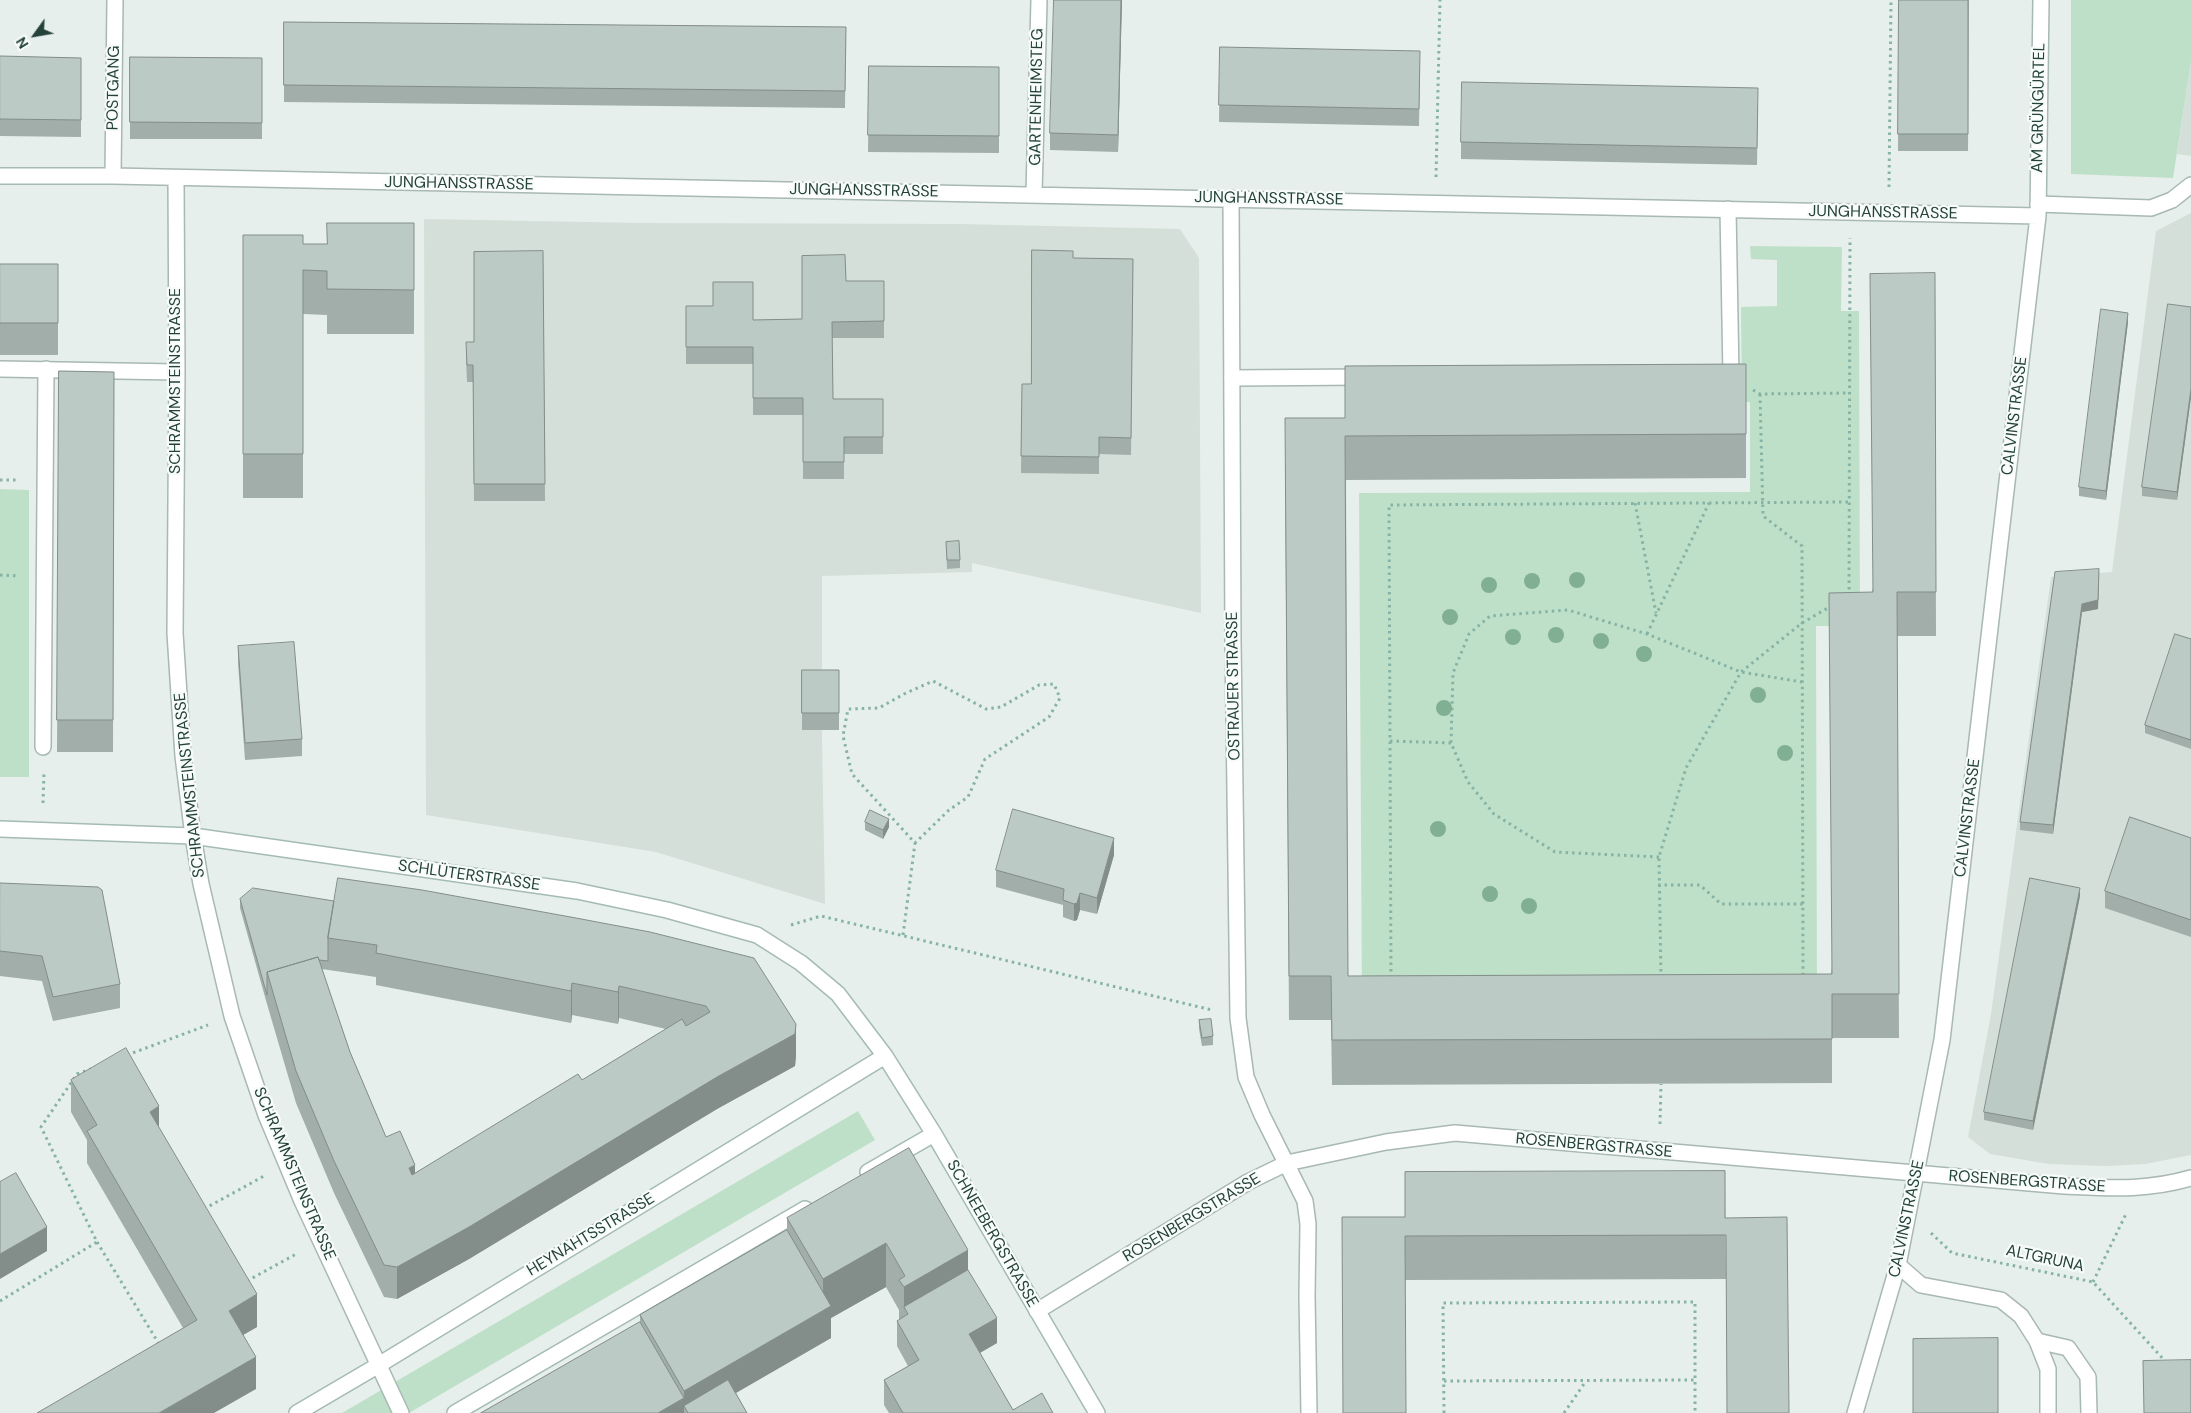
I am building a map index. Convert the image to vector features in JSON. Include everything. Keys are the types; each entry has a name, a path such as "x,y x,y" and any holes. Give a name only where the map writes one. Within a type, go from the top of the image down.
{"street":[{"name":"POSTGANG","path":"113,176 114,0"},
{"name":"GARTENHEIMSTEG","path":"1034,194 1039,0"},
{"name":"AM GRÜNGÜRTEL","path":"2038,210 2041,0"},
{"name":"JUNGHANSSTRASSE","path":"0,176 113,176 1850,212 2151,208 2172,200 2191,185"},
{"name":"SCHRAMMSTEINSTRASSE","path":"176,178 175,633 183,756 193,836 218,964 232,1016 266,1115 377,1366 401,1413"},
{"name":"OSTRAUER STRASSE","path":"1231,198 1233,641 1238,1018 1246,1077 1262,1115 1287,1164"},
{"path":"1711,376 1731,376 1728,209"},
{"name":"CALVINSTRASSE","path":"1855,1413 1898,1265 1942,1040 2038,210"},
{"path":"0,368 177,372"},
{"path":"43,746 46,369"},
{"path":"1232,378 1381,377"},
{"name":"SCHLÜTERSTRASSE","path":"0,829 193,836 577,891 668,910 757,936 800,963 838,994 885,1056"},
{"name":"SCHNEEBERGSTRASSE","path":"885,1056 934,1134 1097,1413"},
{"name":"HEYNAHTSSTRASSE","path":"297,1413 885,1056"},
{"name":"ROSENBERGSTRASSE","path":"1037,1311 1248,1182 1287,1164 1386,1142 1455,1133 2064,1186 2138,1189 2191,1178"},
{"path":"857,1178 934,1134"},
{"path":"1287,1164 1305,1201 1308,1224 1308,1413"},
{"path":"455,1413 814,1203"},
{"path":"1898,1265 1921,1285 2001,1300 2021,1316 2037,1340 2048,1370 2048,1413"},
{"path":"2037,1340 2068,1348 2088,1377 2089,1413"}],"path":[{"path":"1436,203 1440,0"},
{"path":"1888,212 1891,0"},
{"path":"1842,600 1850,596 1850,212"},
{"path":"1803,982 1802,546 1763,516 1761,503 1760,394 1850,392"},
{"path":"1391,984 1389,505 1850,502"},
{"path":"1635,504 1656,615"},
{"path":"1647,634 1709,504"},
{"path":"1661,982 1658,857 1686,768 1741,672 1802,623 1834,605"},
{"path":"1658,857 1555,852 1494,814 1468,782 1451,743 1453,672 1469,634 1490,616 1568,610 1647,634 1741,672 1802,682"},
{"path":"903,935 915,843 949,810 968,797 985,759 1050,717 1060,698 1054,684 1039,685 1001,707 986,709 934,682 904,694 879,708 848,709 843,736 852,774 915,843"},
{"path":"1390,741 1451,743"},
{"path":"42,830 43,746"},
{"path":"1658,885 1700,885 1721,904 1803,904"},
{"path":"757,936 821,916 1182,1002 1238,1018"},
{"path":"122,1057 232,1016"},
{"path":"95,1067 77,1074 41,1127 97,1242 159,1344 151,1348"},
{"path":"1657,1152 1661,1084"},
{"path":"203,1210 249,1183 287,1165"},
{"path":"2093,1282 2138,1189"},
{"name":"ALTGRUNA","path":"1910,1207 1938,1241 1952,1253 2093,1282 2164,1362 2173,1361"},
{"path":"0,1300 97,1242"},
{"path":"240,1285 321,1242"},
{"path":"1444,1413 1443,1302 1695,1302 1696,1413"},
{"path":"1564,1413 1586,1380"},
{"path":"1444,1381 1695,1380"}],"shaded area":[{"path":"2191,62 2191,156 2177,154"},
{"path":"2191,213 2191,1155 2145,1164 2106,1166 2049,1164 1990,1154 1968,1137 1991,1014 2051,577 2112,572 2156,231"},
{"path":"424,219 641,223 962,224 1180,229 1199,258 1201,613 972,563 972,572 822,576 825,904 656,852 426,815"}],"green space":[{"path":"2071,0 2191,0 2191,62 2173,178 2071,174"},
{"path":"1750,246 1842,247 1841,311 1859,311 1860,626 1816,626 1817,1001 1362,1005 1359,493 1750,492 1750,402 1742,402 1741,307 1777,306 1777,260 1751,259"},
{"path":"0,489 29,490 29,777 0,777"},
{"path":"858,1111 875,1140 409,1413 342,1413"}],"building":[{"path":"1054,0 1121,0 1118,135 1050,133"},
{"path":"1899,0 1968,0 1968,134 1898,134"},
{"path":"284,22 846,27 845,91 284,85"},
{"path":"1220,47 1420,51 1419,109 1219,105"},
{"path":"0,56 81,58 81,120 0,119"},
{"path":"130,57 262,58 262,123 130,122"},
{"path":"869,66 999,67 999,136 868,135"},
{"path":"1462,82 1758,88 1757,148 1461,142"},
{"path":"327,223 414,223 414,290 327,289 327,271 303,270 303,454 243,454 243,235 303,235 303,244 327,244"},
{"path":"1032,250 1073,251 1073,258 1133,259 1131,438 1099,437 1099,457 1021,456 1022,384 1031,384"},
{"path":"543,251 545,484 474,484 473,365 467,365 466,342 474,342 474,252"},
{"path":"845,255 846,281 884,281 884,321 832,322 833,399 883,399 883,437 844,437 844,462 803,462 803,398 753,398 753,347 686,347 686,306 713,306 713,282 753,282 753,320 802,319 802,256"},
{"path":"0,264 58,264 58,323 0,323"},
{"path":"1935,273 1936,592 1897,592 1899,994 1832,994 1832,1039 1332,1040 1331,976 1289,976 1285,418 1345,418 1345,366 1746,364 1746,434 1345,436 1348,976 1832,974 1829,593 1873,592 1870,274"},
{"path":"2168,304 2191,307 2191,389 2177,492 2142,487"},
{"path":"2101,309 2128,313 2106,491 2079,487"},
{"path":"59,371 114,372 113,720 57,720"},
{"path":"959,541 960,560 947,560 946,542"},
{"path":"2099,569 2098,600 2082,604 2053,825 2020,822 2055,572"},
{"path":"2175,634 2191,639 2191,740 2145,725"},
{"path":"294,642 302,739 245,743 238,646"},
{"path":"802,670 839,670 839,713 802,713"},
{"path":"1013,809 1114,838 1097,898 1080,893 1077,903 1074,904 1063,900 1064,889 996,870"},
{"path":"870,810 889,819 883,830 865,822"},
{"path":"2130,817 2191,838 2191,920 2105,891"},
{"path":"338,878 422,890 650,932 754,958 796,1024 795,1034 717,1077 469,1227 397,1267 384,1265 334,1161 296,1071 267,972 318,957 350,1052 386,1137 400,1131 415,1165 409,1168 412,1175 578,1074 582,1080 682,1019 686,1026 710,1012 706,1006 619,986 618,992 572,983 571,991 376,953 377,945 328,938"},
{"path":"2030,878 2080,888 2033,1121 1984,1112"},
{"path":"0,883 98,887 102,890 120,984 53,997 42,956 0,951"},
{"path":"253,888 334,901 328,938 328,961 319,960 318,957 267,972 267,995 240,899"},
{"path":"1211,1019 1213,1036 1202,1038 1199,1020"},
{"path":"126,1048 159,1106 150,1112 257,1294 229,1311 256,1357 159,1413 37,1413 197,1320 87,1131 97,1125 71,1080"},
{"path":"909,1148 968,1250 904,1287 899,1280 905,1276 886,1243 823,1279 787,1218"},
{"path":"1725,1171 1725,1218 1787,1217 1789,1413 1727,1413 1726,1235 1405,1236 1406,1413 1343,1413 1342,1217 1405,1217 1405,1172"},
{"path":"16,1173 47,1227 0,1254 0,1182"},
{"path":"787,1230 831,1306 684,1391 640,1315"},
{"path":"968,1270 997,1318 969,1334 1013,1410 1042,1393 1053,1413 903,1413 884,1380 919,1360 897,1321 908,1314 904,1307"},
{"path":"640,1322 684,1398 658,1413 481,1413"},
{"path":"1998,1338 1998,1413 1913,1413 1913,1339"},
{"path":"2191,1360 2191,1413 2144,1413 2143,1361"},
{"path":"728,1380 747,1413 688,1413 684,1406"}]}
